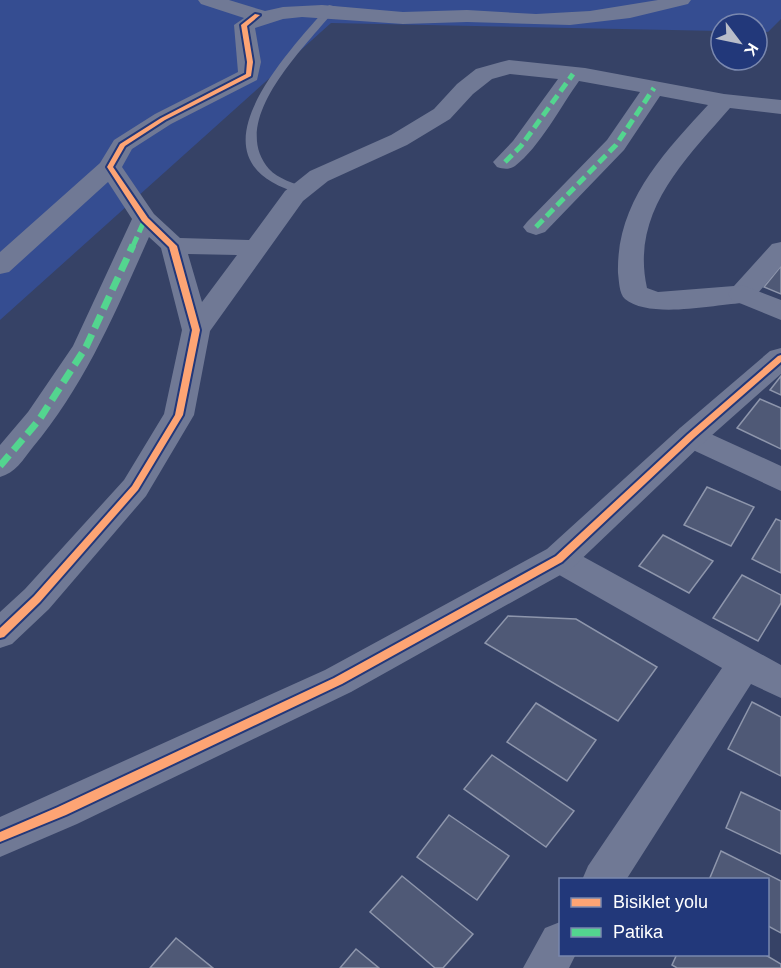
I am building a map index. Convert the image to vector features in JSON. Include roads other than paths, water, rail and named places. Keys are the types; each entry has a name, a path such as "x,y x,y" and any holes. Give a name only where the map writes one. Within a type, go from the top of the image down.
{"street":[{"path":"208,0 257,15"},
{"path":"0,266 110,167 122,145 163,119 249,75 250,62 244,25 257,15 279,6 306,2 403,18 467,16 539,20 661,7 681,0"},
{"path":"0,634 37,599 135,488 179,415 196,330 294,196 319,176 399,140 442,114 465,89 484,74 509,67 573,74 724,101 781,107"},
{"path":"505,162 521,146 573,74"},
{"path":"536,226 616,145 654,88"},
{"path":"724,101 658,178 642,214 630,276 635,293 655,301 742,294 781,311"},
{"path":"110,167 145,219 173,246 196,330"},
{"path":"0,466 39,420 86,346 145,219"},
{"path":"173,246 258,248"},
{"path":"742,294 781,250"},
{"path":"0,837 62,811 338,681 559,559 691,436 781,358"},
{"path":"691,436 781,479"},
{"path":"559,559 781,683"},
{"path":"603,878 744,664"},
{"path":"544,968 559,946"}],"lane":[{"path":"302,190 265,171 252,152 251,132 262,94 332,7"}]}
